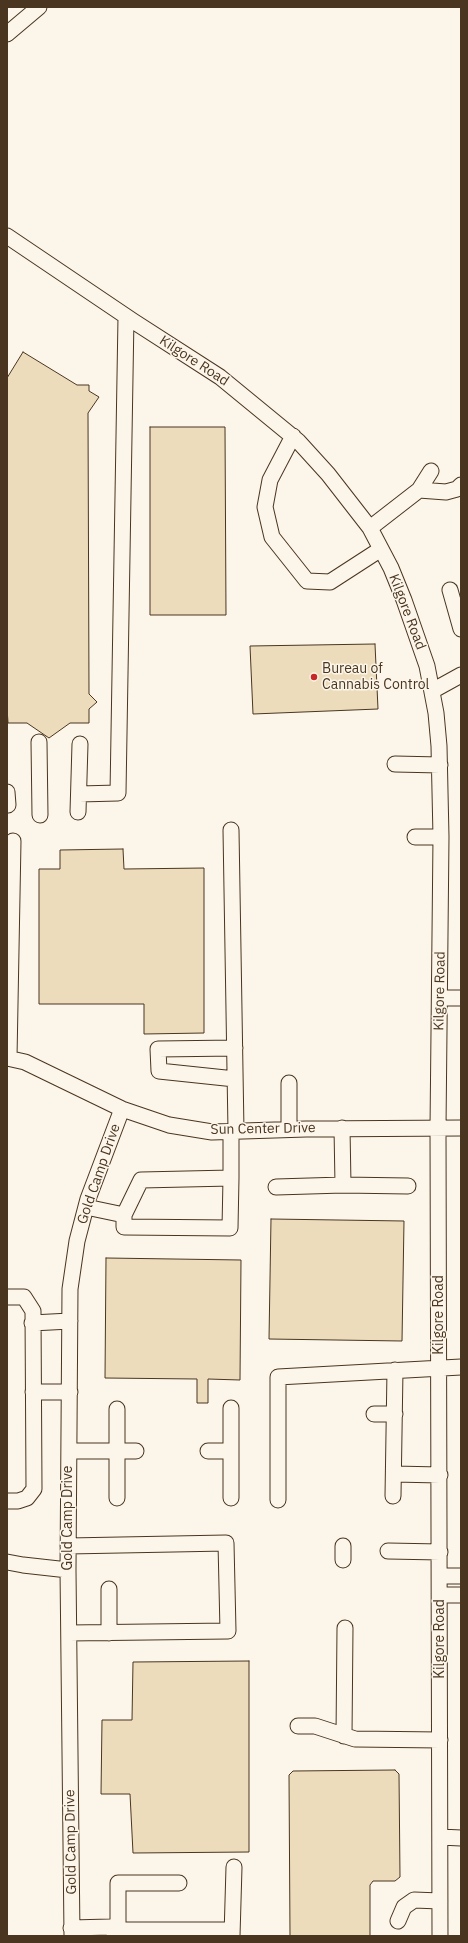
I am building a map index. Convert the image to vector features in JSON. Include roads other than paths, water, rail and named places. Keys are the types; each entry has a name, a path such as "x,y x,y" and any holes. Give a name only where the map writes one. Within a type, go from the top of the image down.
{"street":[{"path":"7,34 39,7"},
{"name":"Kilgore Road","path":"7,236 126,317 220,377 293,436 328,474 370,528 404,600 419,640 432,691 436,712 440,765 441,837 438,1128 440,1367 440,1936"},
{"path":"79,794 118,793 126,317"},
{"path":"293,436 270,480 265,507 272,537 307,581 330,582 381,549"},
{"path":"370,528 419,490 431,471"},
{"path":"419,490 446,492 457,490 461,485"},
{"path":"450,590 461,629"},
{"path":"432,691 461,675"},
{"path":"38,742 40,815"},
{"path":"78,812 80,744"},
{"path":"395,764 440,765"},
{"path":"231,830 235,1079 230,1228 124,1227 124,1215 141,1180 231,1178"},
{"path":"415,837 441,837"},
{"path":"8,1058 13,841"},
{"path":"440,998 461,998"},
{"path":"235,1048 158,1049 159,1071 235,1079"},
{"name":"Sun Center Drive","path":"8,1058 25,1062 122,1109 170,1125 212,1132 342,1128 461,1128"},
{"path":"289,1083 289,1129"},
{"name":"Gold Camp Drive","path":"71,1932 68,1570 70,1289 77,1241 86,1207 122,1109"},
{"path":"342,1128 343,1185"},
{"path":"276,1187 343,1185 408,1186"},
{"path":"86,1207 124,1215"},
{"path":"7,1297 24,1297 32,1311 34,1489 27,1498 18,1501 7,1501"},
{"path":"32,1323 70,1321"},
{"path":"278,1500 282,1456 282,1414 278,1377 461,1367"},
{"path":"393,1496 394,1474 387,1453 395,1414 395,1370"},
{"path":"33,1392 70,1392"},
{"path":"231,1408 231,1498"},
{"path":"117,1409 117,1498"},
{"path":"374,1414 395,1414"},
{"path":"69,1451 136,1451"},
{"path":"208,1451 231,1451"},
{"path":"394,1474 440,1475"},
{"path":"68,1546 226,1543 228,1631 69,1633"},
{"path":"388,1551 440,1552"},
{"path":"7,1562 23,1566 68,1570"},
{"path":"440,1576 461,1576"},
{"path":"109,1589 109,1633"},
{"path":"440,1595 461,1595"},
{"path":"344,1736 345,1628"},
{"path":"298,1726 315,1726 355,1740 440,1740"},
{"path":"440,1837 461,1838"},
{"path":"71,1932 110,1927 117,1934 232,1933 234,1867"},
{"path":"117,1934 118,1883 179,1883"},
{"path":"398,1921 404,1907 414,1900 440,1902"}],"place":[{"name":"Bureau of Cannabis Control","path":"314,677"}]}
